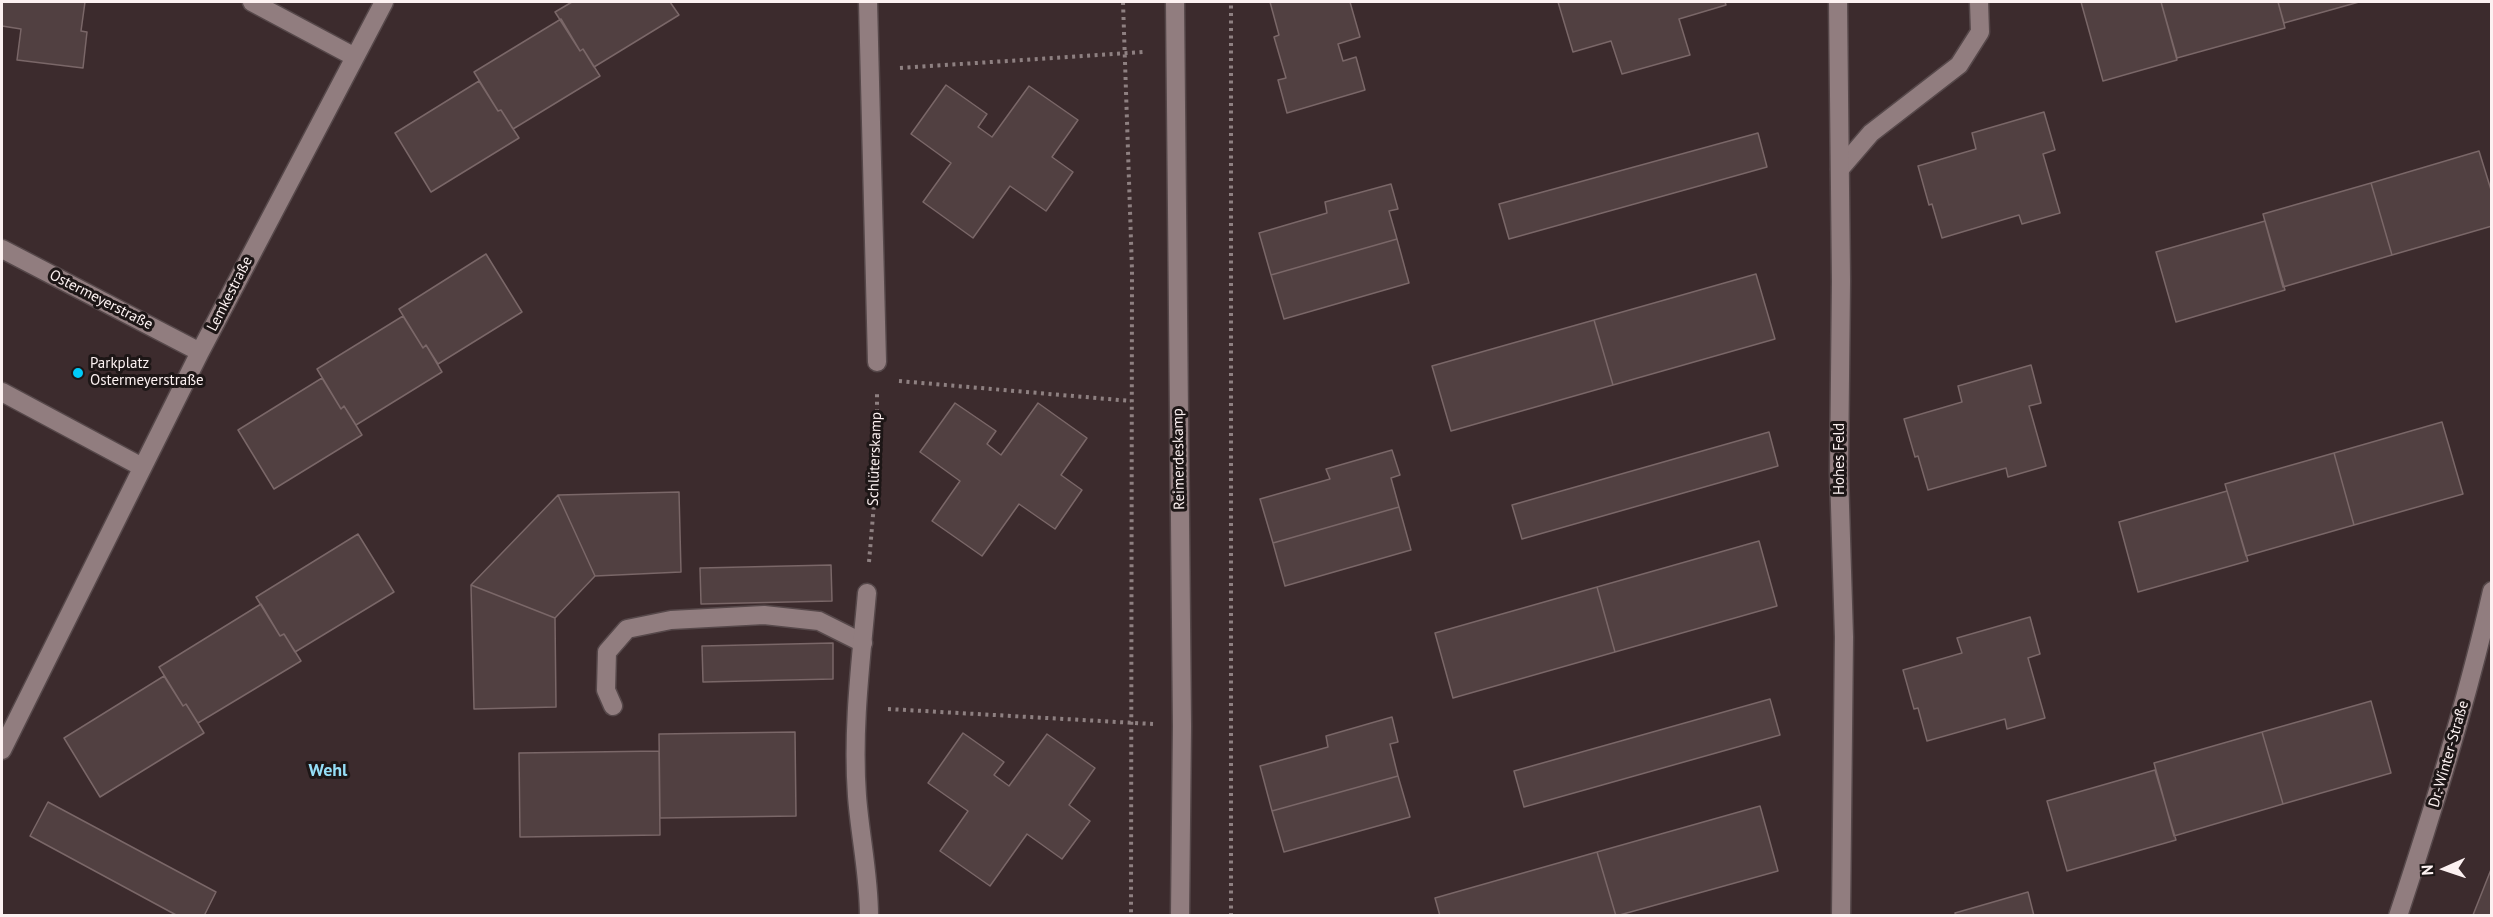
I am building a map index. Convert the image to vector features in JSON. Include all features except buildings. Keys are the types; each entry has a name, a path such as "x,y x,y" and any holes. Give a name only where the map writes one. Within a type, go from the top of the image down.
{"street":[{"path":"252,2 353,56"},
{"name":"Lemkestraße","path":"2,750 200,352 353,56 384,2"},
{"path":"868,2 877,371"},
{"name":"Reimerdeskamp","path":"1175,2 1182,726 1180,915"},
{"name":"Hohes Feld","path":"1838,2 1839,473 1844,637 1841,915"},
{"path":"1840,169 1871,133 1959,65 1980,32 1979,2"},
{"name":"Ostermeyerstraße","path":"2,249 200,352"},
{"path":"2,392 142,467"},
{"name":"Dr.-Winter-Straße","path":"2398,915 2445,771 2492,591"},
{"path":"867,593 857,708 857,795 869,885 869,915"},
{"path":"613,706 606,690 607,652 627,629 671,620 764,615 819,621 862,643"}],"path":[{"path":"1123,2 1132,270 1131,915"},
{"path":"1231,2 1231,915"},
{"path":"869,70 1175,50"},
{"path":"877,371 1131,401"},
{"name":"Schlüterskamp","path":"867,593 877,469 877,371"},
{"path":"857,708 1182,726"}],"place":[{"name":"Parkplatz Ostermeyerstraße","path":"78,373"}],"district":[{"name":"Wehl","path":"328,771"}]}
